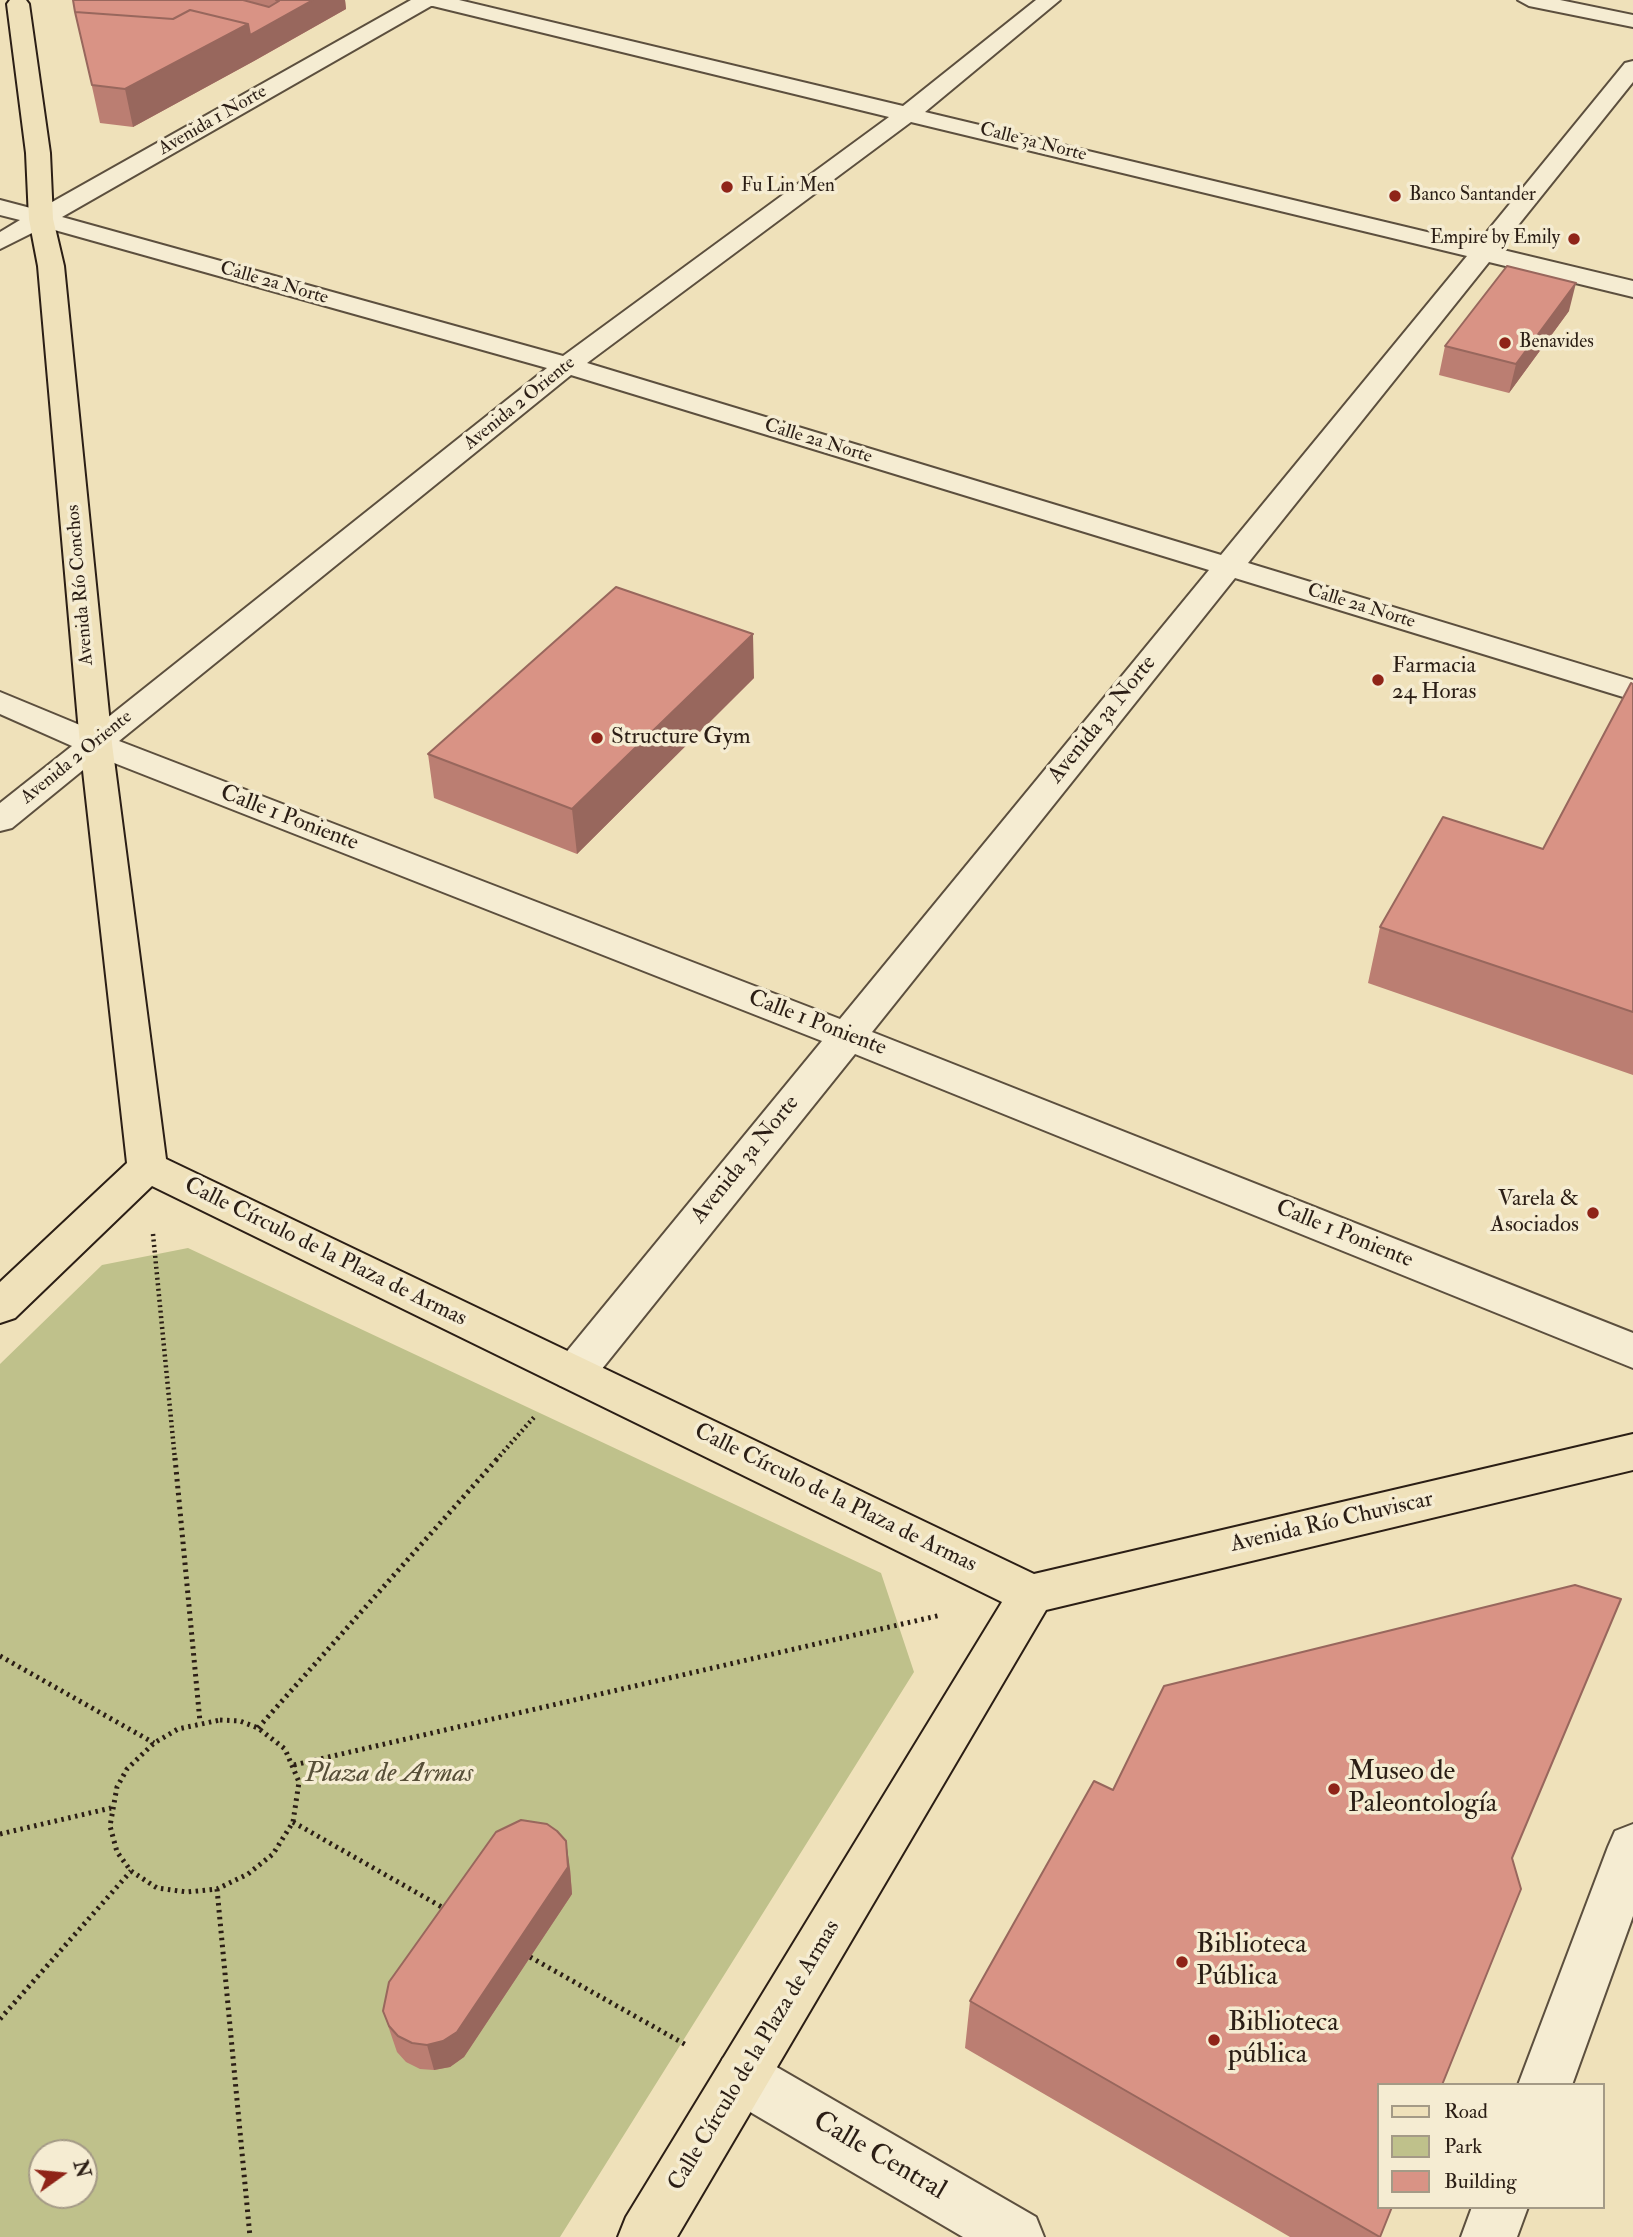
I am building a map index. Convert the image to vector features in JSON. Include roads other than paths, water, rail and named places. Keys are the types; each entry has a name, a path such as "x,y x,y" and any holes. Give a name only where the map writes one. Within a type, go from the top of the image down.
{"main road":[{"name":"Avenida Río Conchos","path":"18,3 38,153 41,219 52,276 96,744 147,1167"},
{"path":"0,1307 147,1167"},
{"name":"Calle Círculo de la Plaza de Armas","path":"147,1167 1031,1594 646,2237"},
{"name":"Avenida Río Chuviscar","path":"1031,1594 1633,1452"}],"street":[{"name":"Avenida 1 Norte","path":"0,242 426,0"},
{"name":"Calle 3a Norte","path":"433,0 1633,289"},
{"name":"Avenida 2 Oriente","path":"0,820 567,365 909,113 1049,0"},
{"path":"1529,0 1633,21"},
{"name":"Avenida 3a Norte","path":"574,1373 1633,68"},
{"name":"Calle 2a Norte","path":"0,207 567,365 1633,690"},
{"name":"Calle 1 Poniente","path":"0,702 96,744 847,1036 1633,1351"},
{"path":"1546,2083 1633,1847"},
{"name":"Calle Central","path":"742,2077 1016,2237"},
{"path":"1489,2237 1499,2209"}],"place":[{"name":"Fu Lin Men","path":"727,187"},
{"name":"Banco Santander","path":"1395,196"},
{"name":"Empire by Emily","path":"1574,239"},
{"name":"Benavides","path":"1505,343"},
{"name":"Farmacia 24 Horas","path":"1378,680"},
{"name":"Structure Gym","path":"597,738"},
{"name":"Varela & Asociados","path":"1593,1213"},
{"name":"Museo de Paleontología","path":"1334,1789"},
{"name":"Biblioteca Pública","path":"1182,1962"},
{"name":"Biblioteca pública","path":"1214,2040"}],"park label":[{"name":"Plaza de Armas","path":"389,1775"}]}
